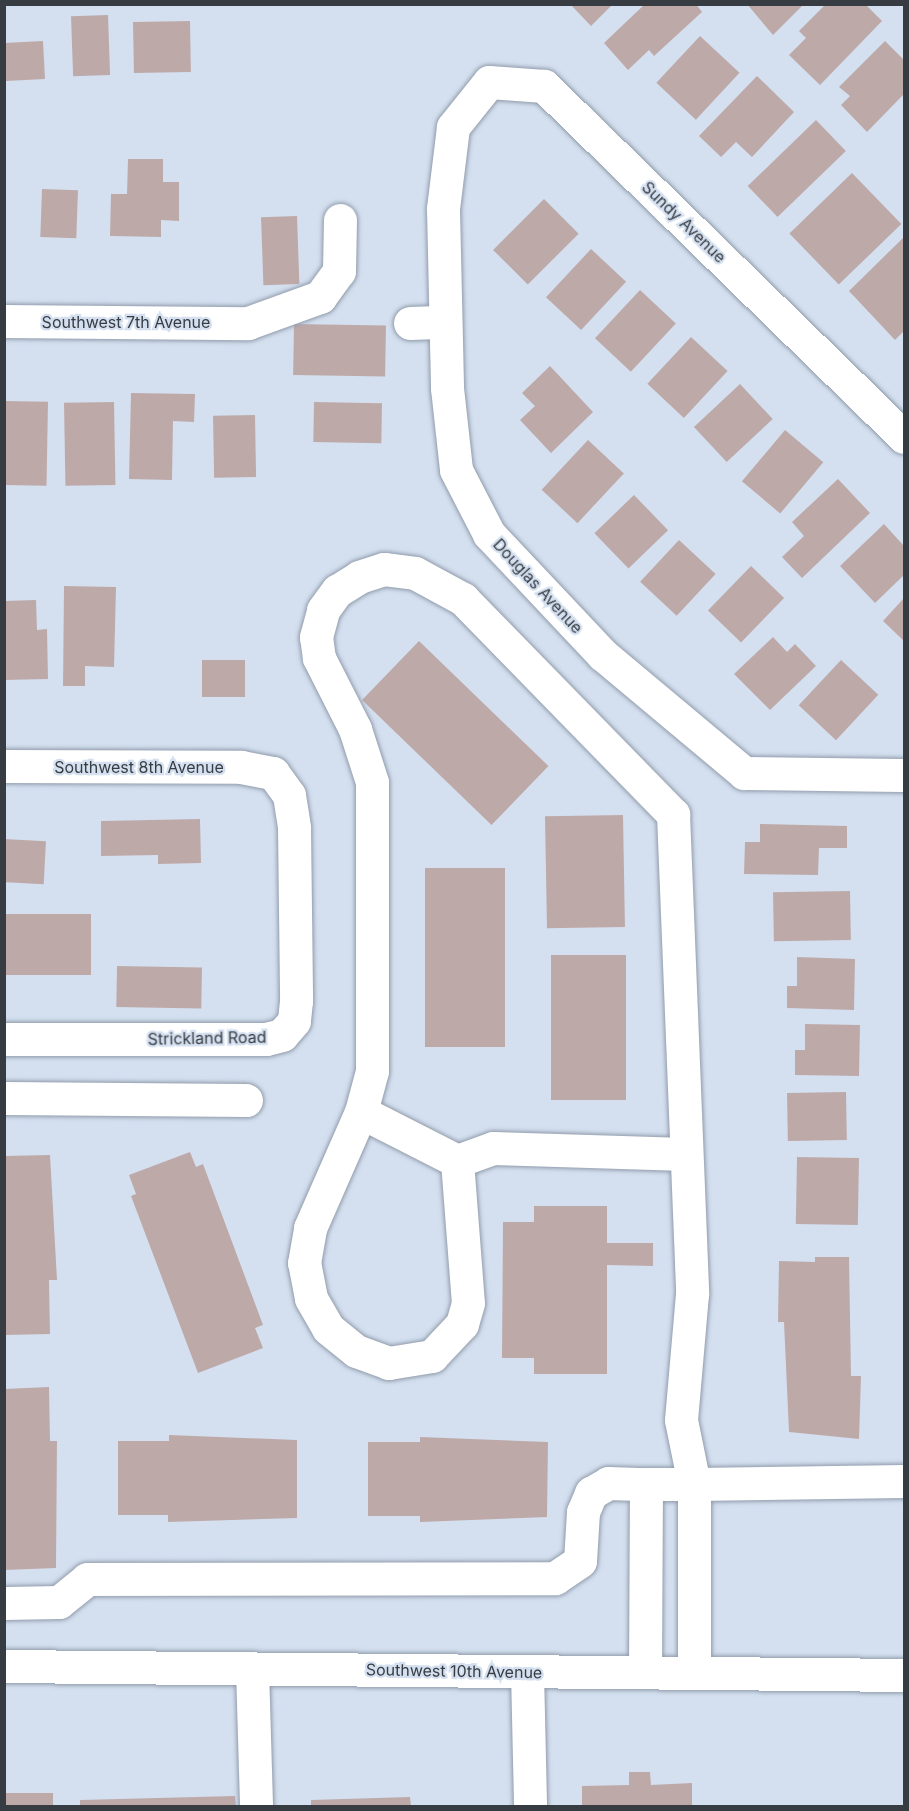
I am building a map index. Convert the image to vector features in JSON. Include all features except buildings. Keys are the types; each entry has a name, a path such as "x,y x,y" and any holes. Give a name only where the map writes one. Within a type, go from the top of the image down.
{"street":[{"name":"Sundy Avenue","path":"453,127 489,82 544,86 904,437"},
{"name":"Douglas Avenue","path":"453,127 443,209 445,322 456,470 489,534 603,655 739,770 904,775"},
{"name":"Southwest 7th Avenue","path":"4,321 248,323 320,297 339,271 340,220"},
{"path":"410,323 445,322"},
{"path":"457,1161 468,1303 462,1324 432,1356 411,1363 389,1363 356,1351 328,1328 311,1298 304,1263 310,1228 361,1112 372,1071 372,782 355,729 319,658 316,637 323,610 337,591 384,569 415,573 463,599 674,814 692,1294 681,1420 694,1484 694,1673"},
{"name":"Southwest 8th Avenue","path":"4,766 241,767 273,773"},
{"name":"Strickland Road","path":"4,1039 282,1035 294,1021 296,1001 294,828 289,795 273,773"},
{"path":"4,1098 246,1100"},
{"path":"361,1112 457,1161 493,1148 685,1154"},
{"path":"4,1603 59,1602 87,1579 555,1578 580,1561 583,1512 591,1493 609,1483 694,1484 904,1480"},
{"path":"645,1672 646,1484"},
{"name":"Southwest 10th Avenue","path":"4,1666 904,1675"},
{"path":"252,1668 256,1806"},
{"path":"527,1671 530,1806"}]}
